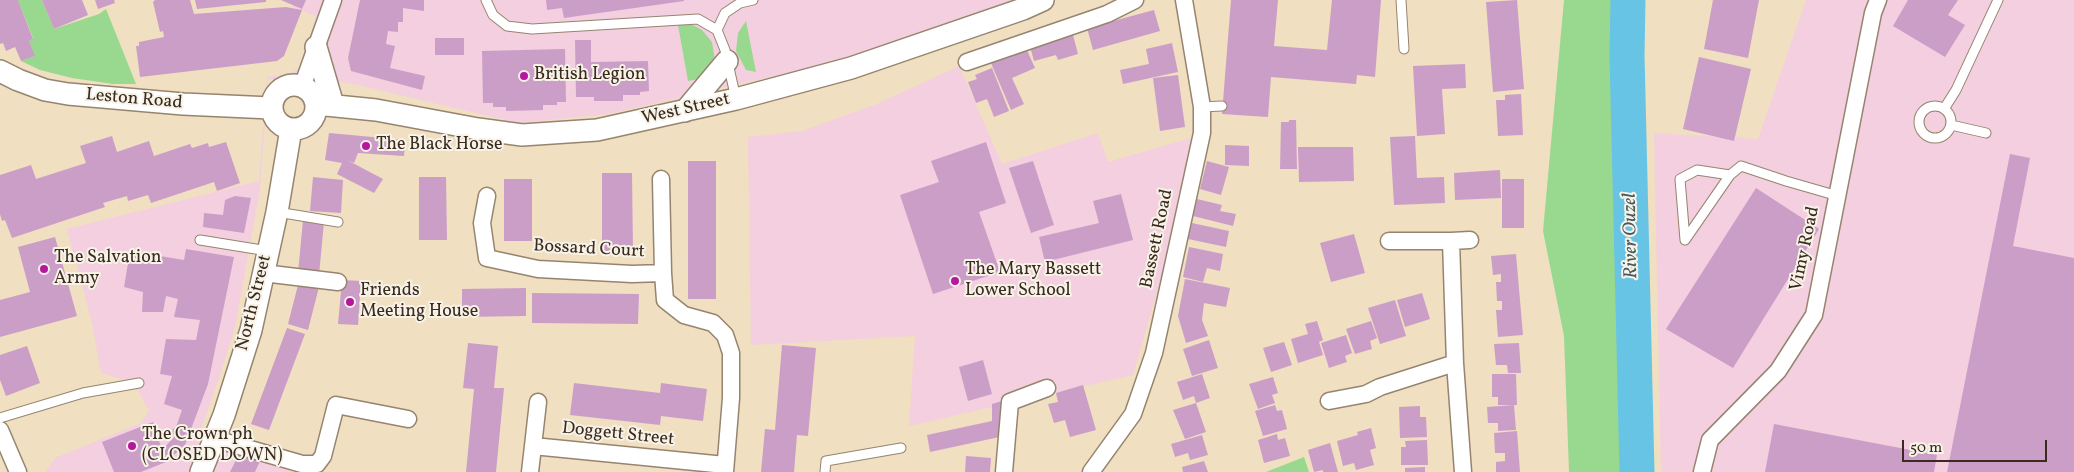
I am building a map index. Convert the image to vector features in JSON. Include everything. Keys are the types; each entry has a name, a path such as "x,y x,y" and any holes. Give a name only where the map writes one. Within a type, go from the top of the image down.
{"street":[{"path":"302,87 333,0"},
{"name":"West Street","path":"324,104 376,110 478,129 522,135 597,130 736,99 851,68 1023,9 1043,0"},
{"path":"968,62 1107,14 1135,0"},
{"name":"Bassett Road","path":"1099,469 1133,414 1154,353 1202,134 1202,107 1184,0"},
{"name":"Vimy Road","path":"1702,472 1710,440 1778,371 1814,315 1873,13 1878,0"},
{"path":"316,47 324,104 314,118 304,127 291,130 279,125 271,108 272,101 281,89 288,86 302,87 324,104"},
{"path":"685,111 727,61"},
{"name":"Leston Road","path":"0,71 45,90 68,94 151,102 271,108"},
{"name":"North Street","path":"201,472 251,330 277,212 291,130"},
{"name":"Bossard Court","path":"661,179 662,273 666,300 684,315"},
{"name":"Bossard Court","path":"486,196 482,222 487,258 538,269 632,274 662,273"},
{"path":"1389,241 1470,240"},
{"path":"1451,241 1455,363 1463,472"},
{"path":"263,273 338,282"},
{"name":"Doggett Street","path":"533,446 725,468 731,398 730,354 725,335 713,323 684,315"},
{"path":"1329,401 1366,394 1380,387 1455,363"},
{"path":"1004,472 1010,402 1047,388"},
{"path":"530,472 538,402"},
{"path":"214,439 302,464 317,464 323,456 336,405 408,419"},
{"path":"0,430 18,472"}],"lane":[{"path":"486,0 493,14 507,26 532,29 698,19 718,30"},
{"path":"736,99 718,30 725,13 740,3 753,0"},
{"path":"1401,0 1404,49"},
{"path":"1944,109 1956,90 1998,0"},
{"path":"1202,107 1222,106"},
{"path":"1937,106 1944,109 1950,115 1951,125 1946,134 1937,138 1927,136 1920,128 1919,117 1926,108 1937,106"},
{"path":"1951,125 1986,132"},
{"path":"1730,175 1697,170 1680,178 1685,240 1730,175 1741,166 1838,196"},
{"path":"277,212 338,222"},
{"path":"200,240 268,251"},
{"path":"0,418 83,393 139,384"},
{"path":"825,472 826,461 901,448"}],"shaded area":[{"path":"294,0 1032,0 933,36 827,64 609,114 518,123 337,81 268,79 260,189 235,327 196,442 215,442 293,472 45,472 55,458 141,423 149,411 134,383 101,373 92,323 67,229 259,181 267,77 288,75 298,69 307,49 316,16 291,7"},
{"path":"1806,0 2074,0 2074,472 1661,472 1654,133 1758,139"},
{"name":"The Mary Bassett Lower School","path":"959,66 1002,164 1098,133 1108,162 1195,137 1176,226 1133,375 909,426 915,336 751,345 748,137 802,131 877,104"}],"green space":[{"path":"18,0 42,0 54,29 99,14 106,9 136,84 113,84 72,78 40,70 21,61 34,56 29,41 33,38"},
{"path":"1564,0 1625,0 1624,55 1634,472 1569,472 1564,336 1543,231"},
{"path":"746,21 756,72 746,70 736,51 738,33"},
{"path":"678,25 693,25 702,30 712,42 715,60 698,79 688,81"},
{"path":"1304,457 1309,472 1266,472"}],"building":[{"path":"0,0 18,0 33,39 29,41 35,56 21,61 15,47 6,51 3,43 0,44"},
{"path":"42,0 82,0 88,15 54,29"},
{"path":"95,0 114,0 115,3 98,9"},
{"path":"155,0 190,0 194,14 286,7 302,10 284,56 277,61 140,77 136,46 139,46 139,42 164,37 163,31 160,32 153,2"},
{"path":"195,0 266,0 266,2 197,9"},
{"path":"281,0 306,0 302,9"},
{"path":"360,0 424,0 424,11 403,8 403,22 398,22 398,32 388,31 386,44 395,46 390,68 425,76 422,90 351,71 348,58"},
{"path":"546,0 684,1 564,18 562,8 547,10"},
{"path":"1231,0 1278,0 1274,46 1327,50 1332,0 1381,0 1375,77 1357,75 1356,84 1271,77 1268,117 1222,114"},
{"path":"1517,0 1524,89 1493,92 1486,2"},
{"path":"1713,0 1759,0 1748,58 1704,49"},
{"path":"1908,0 1958,0 1948,15 1965,25 1945,57 1893,26"},
{"path":"1154,10 1160,31 1093,50 1087,28"},
{"path":"1072,31 1078,54 1058,60 1056,55 1034,61 1029,43"},
{"path":"435,38 464,38 464,55 435,55"},
{"path":"575,40 591,40 591,62 648,61 649,91 640,92 640,95 623,95 623,101 594,101 594,97 576,97"},
{"path":"1172,43 1178,72 1123,84 1120,70 1149,64 1146,49"},
{"path":"1026,48 1035,68 1012,78 1024,104 1011,110 991,63"},
{"name":"British Legion","path":"565,49 566,102 557,102 557,105 543,105 543,110 506,111 506,107 493,107 493,103 483,103 482,51"},
{"path":"1699,57 1751,69 1734,141 1683,129"},
{"path":"1465,64 1466,88 1442,89 1445,134 1417,136 1413,66"},
{"path":"992,68 1009,111 994,117 987,99 976,103 968,82 977,79 975,75"},
{"path":"1178,75 1185,127 1160,131 1153,78"},
{"path":"1521,94 1523,135 1498,136 1496,100 1505,100 1505,95"},
{"path":"1289,120 1296,120 1297,169 1280,169 1281,122 1289,122"},
{"name":"The Black Horse","path":"329,133 405,140 404,156 358,153 354,163 347,160 383,179 374,193 337,174 342,163 325,160"},
{"path":"112,136 117,152 149,141 154,156 190,144 192,148 208,143 209,147 226,142 240,183 217,191 214,182 151,203 148,195 128,201 127,196 103,203 105,207 12,238 5,220 2,221 0,214 0,175 31,165 36,179 86,163 80,146"},
{"path":"1415,136 1417,178 1444,177 1445,203 1394,205 1390,137"},
{"path":"986,142 1006,203 979,212 1000,272 933,294 900,195 939,182 931,161"},
{"path":"1225,145 1249,146 1249,166 1225,165"},
{"path":"1298,147 1353,147 1354,181 1299,182"},
{"path":"2010,154 2030,158 2013,246 2074,258 2074,472 1947,472"},
{"path":"688,161 716,161 716,299 688,299"},
{"path":"1033,161 1054,225 1031,233 1009,168"},
{"path":"1207,161 1229,167 1221,195 1200,189"},
{"path":"1500,170 1501,198 1455,200 1454,173"},
{"path":"602,173 632,173 633,251 602,251"},
{"path":"313,177 343,180 341,213 310,211"},
{"path":"419,177 446,177 447,240 419,240"},
{"path":"504,179 532,179 532,241 504,241"},
{"path":"1502,179 1524,179 1524,228 1502,228"},
{"path":"1756,188 1819,229 1733,368 1666,329"},
{"path":"1121,194 1133,240 1045,262 1039,237 1099,223 1093,201"},
{"path":"235,196 251,198 244,233 203,227 204,213 223,215 225,200"},
{"path":"1197,199 1222,205 1220,211 1236,214 1233,226 1193,216"},
{"path":"303,220 324,222 319,275 298,273"},
{"path":"1192,223 1229,231 1226,247 1188,239"},
{"path":"1354,234 1365,273 1331,282 1320,243"},
{"name":"The Salvation Army","path":"55,237 77,316 0,337 0,300 30,292 18,247"},
{"path":"1189,247 1223,254 1220,271 1207,268 1203,282 1183,277"},
{"path":"186,249 234,257 208,384 185,445 166,462 141,472 114,472 102,442 153,422 162,450 176,435 172,434 173,429 176,427 182,410 164,404 172,376 160,374 166,339 196,340 200,320 174,317 178,299 166,296 163,312 142,312 143,292 124,287 130,251 184,260"},
{"path":"1516,254 1523,335 1498,337 1496,310 1502,310 1502,301 1497,301 1496,282 1501,282 1501,274 1493,275 1491,256"},
{"path":"1185,279 1230,288 1226,307 1204,303 1202,320 1208,336 1186,343 1178,316"},
{"name":"Friends Meeting House","path":"342,280 361,281 358,325 338,324"},
{"path":"299,281 319,287 308,330 288,324"},
{"path":"526,288 526,316 462,317 462,289"},
{"path":"532,293 639,294 638,324 532,323"},
{"path":"1422,293 1430,319 1405,327 1397,300"},
{"path":"1395,300 1406,336 1380,344 1368,308"},
{"path":"1317,321 1323,340 1319,342 1323,355 1298,363 1291,339 1308,334 1305,324"},
{"path":"1371,321 1377,338 1370,341 1372,349 1355,354 1346,329"},
{"path":"287,328 305,334 269,430 251,424"},
{"path":"1346,335 1352,353 1345,356 1347,362 1329,368 1321,343"},
{"path":"1209,340 1218,368 1192,376 1183,349"},
{"path":"1284,342 1292,365 1271,372 1263,348"},
{"path":"468,343 498,346 494,388 504,388 496,472 466,472 474,389 463,388"},
{"path":"1519,343 1521,373 1508,373 1507,365 1496,365 1494,344"},
{"path":"782,345 816,348 808,436 797,435 794,472 761,472 765,429 775,430"},
{"path":"27,346 40,383 6,396 0,380 0,355"},
{"path":"983,360 992,394 968,401 959,367"},
{"path":"1202,374 1210,398 1196,403 1194,396 1183,400 1177,382"},
{"path":"1492,374 1516,374 1517,405 1498,405 1498,397 1492,397"},
{"path":"1273,377 1278,393 1272,395 1275,403 1258,409 1249,384"},
{"path":"574,383 660,393 661,383 707,389 703,421 661,416 660,425 570,415"},
{"path":"1083,385 1096,430 1070,437 1065,420 1054,423 1048,404 1058,402 1056,393"},
{"path":"1005,400 1004,436 930,452 927,435 992,421 992,404"},
{"path":"1196,403 1206,432 1185,439 1173,410"},
{"path":"1275,405 1277,411 1282,410 1287,429 1263,436 1255,411"},
{"path":"1514,405 1516,430 1498,431 1498,423 1488,423 1487,407"},
{"path":"1420,406 1420,417 1426,417 1427,437 1400,438 1399,407"},
{"path":"1774,424 1937,455 1934,472 1765,472"},
{"path":"1371,428 1376,448 1370,450 1374,465 1356,470 1354,463 1343,466 1337,441 1358,435 1357,432"},
{"path":"1517,431 1520,472 1496,472 1496,462 1505,461 1505,453 1495,453 1494,433"},
{"path":"1277,434 1278,440 1285,438 1290,456 1264,463 1258,440"},
{"path":"1202,435 1208,455 1190,460 1188,453 1175,457 1171,444"},
{"path":"1427,440 1428,465 1401,465 1401,447 1406,447 1405,441"},
{"path":"1330,443 1338,472 1323,472 1323,470 1314,472 1308,450"},
{"path":"240,452 260,461 255,472 230,472"},
{"path":"966,456 991,458 990,472 965,472"},
{"path":"1204,461 1208,472 1183,472 1182,467"},
{"path":"1425,467 1425,472 1405,472 1405,468"}],"waterway":[{"name":"River Ouzel","path":"1628,0 1627,55 1637,472"}],"place":[{"name":"British Legion","path":"524,76"},
{"name":"The Black Horse","path":"366,146"},
{"name":"The Salvation Army","path":"44,269"},
{"name":"The Mary Bassett Lower School","path":"955,281"},
{"name":"Friends Meeting House","path":"350,302"},
{"name":"The Crown ph (CLOSED DOWN)","path":"132,446"}]}
